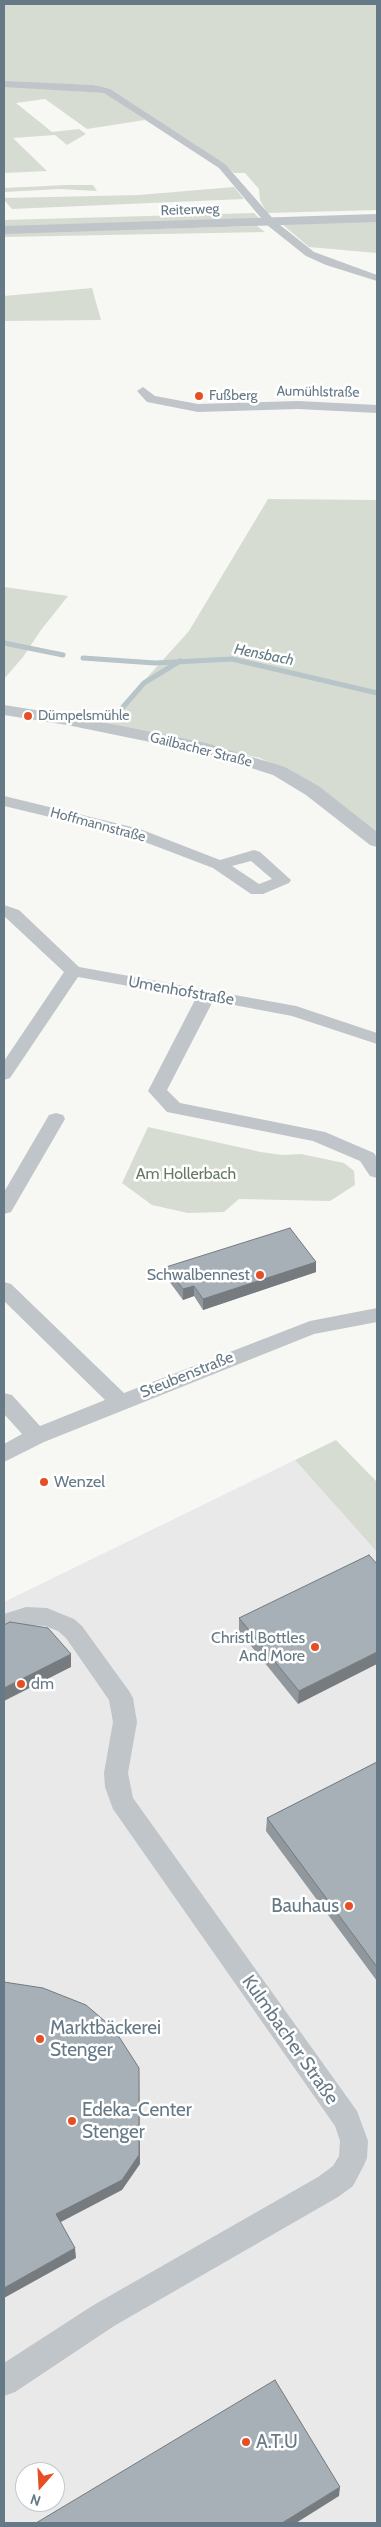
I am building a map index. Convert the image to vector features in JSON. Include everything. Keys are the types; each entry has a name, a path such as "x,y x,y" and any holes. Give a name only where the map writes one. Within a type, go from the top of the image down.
{"street":[{"path":"4,84 94,88 107,91 222,166 271,222 310,254 330,263 377,278"},
{"name":"Reiterweg","path":"4,230 377,218"},
{"name":"Aumühlstraße","path":"143,391 151,399 198,408 298,404 377,409"},
{"name":"Gailbacher Straße","path":"4,710 67,720 206,748 246,759 279,772 313,791 377,841"},
{"name":"Hoffmannstraße","path":"4,801 134,832 219,865"},
{"path":"4,910 13,914 73,971 4,1074"},
{"name":"Umenhofstraße","path":"73,971 296,1011 377,1039"},
{"path":"207,996 157,1091 174,1108 318,1136 367,1157 377,1172"},
{"path":"4,1208 56,1119"},
{"path":"4,1289 120,1402"},
{"name":"Steubenstraße","path":"4,1454 36,1436 310,1328 377,1315"},
{"path":"4,1400 36,1436"},
{"name":"Kulmbacher Straße","path":"4,1623 26,1616 47,1617 66,1625 74,1632 121,1698 125,1722 116,1773 117,1787 122,1802 347,2120 354,2141 353,2158 344,2176 328,2187 103,2316 4,2381"}],"shaded area":[{"path":"295,1460 377,1552 377,2523 4,2523 4,1602"}],"green space":[{"path":"4,4 377,4 377,210 267,213 260,200 259,189 245,173 234,173 194,144 95,85 4,83"},
{"path":"4,86 105,93 145,120 87,129 45,99 16,103 52,132 79,129 86,134 67,145 55,135 13,138 47,171 4,173"},
{"path":"93,185 97,191 60,189 4,192 4,188"},
{"path":"234,187 244,199 12,209 4,200 4,198 139,195"},
{"path":"254,213 260,219 4,227 4,220"},
{"path":"377,221 377,253 309,247 282,224"},
{"path":"257,226 265,232 4,237 4,233"},
{"path":"92,288 101,320 4,321 4,296"},
{"path":"268,499 377,500 377,833 320,789 260,758 106,723 189,631"},
{"path":"4,587 68,596 41,630 23,657 4,679"},
{"name":"Am Hollerbach","path":"148,1127 261,1152 282,1155 301,1154 344,1163 354,1171 355,1185 330,1201 239,1199 224,1212 188,1213 152,1205 122,1183"},
{"path":"336,1440 377,1482 377,1552 295,1460"}],"building":[{"path":"290,1228 316,1262 203,1299 194,1286 183,1289 166,1267"},
{"name":"Christl Bottles And More","path":"369,1555 377,1564 377,1652 299,1691 239,1618"},
{"name":"dm","path":"10,1622 48,1628 71,1654 4,1688 4,1625"},
{"name":"Bauhaus","path":"377,1762 377,1967 267,1818"},
{"name":"Edeka-Center Stenger","path":"4,1982 43,1988 86,2005 114,2029 139,2068 139,2155 122,2180 56,2214 75,2248 4,2288"},
{"name":"A.T.U","path":"275,2380 340,2487 282,2523 36,2523 54,2512 65,2512 65,2506"}],"waterway":[{"name":"Hensbach","path":"4,643 63,655"},
{"name":"Hensbach","path":"83,658 155,663 179,662"},
{"name":"Hensbach","path":"179,662 232,659 377,693"},
{"path":"100,719 116,715 144,683 179,662"}],"place":[{"name":"Fußberg","path":"199,396"},
{"name":"Dümpelsmühle","path":"28,716"},
{"name":"Schwalbennest","path":"260,1275"},
{"name":"Wenzel","path":"44,1482"},
{"name":"Christl Bottles And More","path":"315,1647"},
{"name":"dm","path":"21,1684"},
{"name":"Bauhaus","path":"349,1906"},
{"name":"Marktbäckerei Stenger","path":"40,2039"},
{"name":"Edeka-Center Stenger","path":"72,2121"},
{"name":"A.T.U","path":"246,2442"}]}
